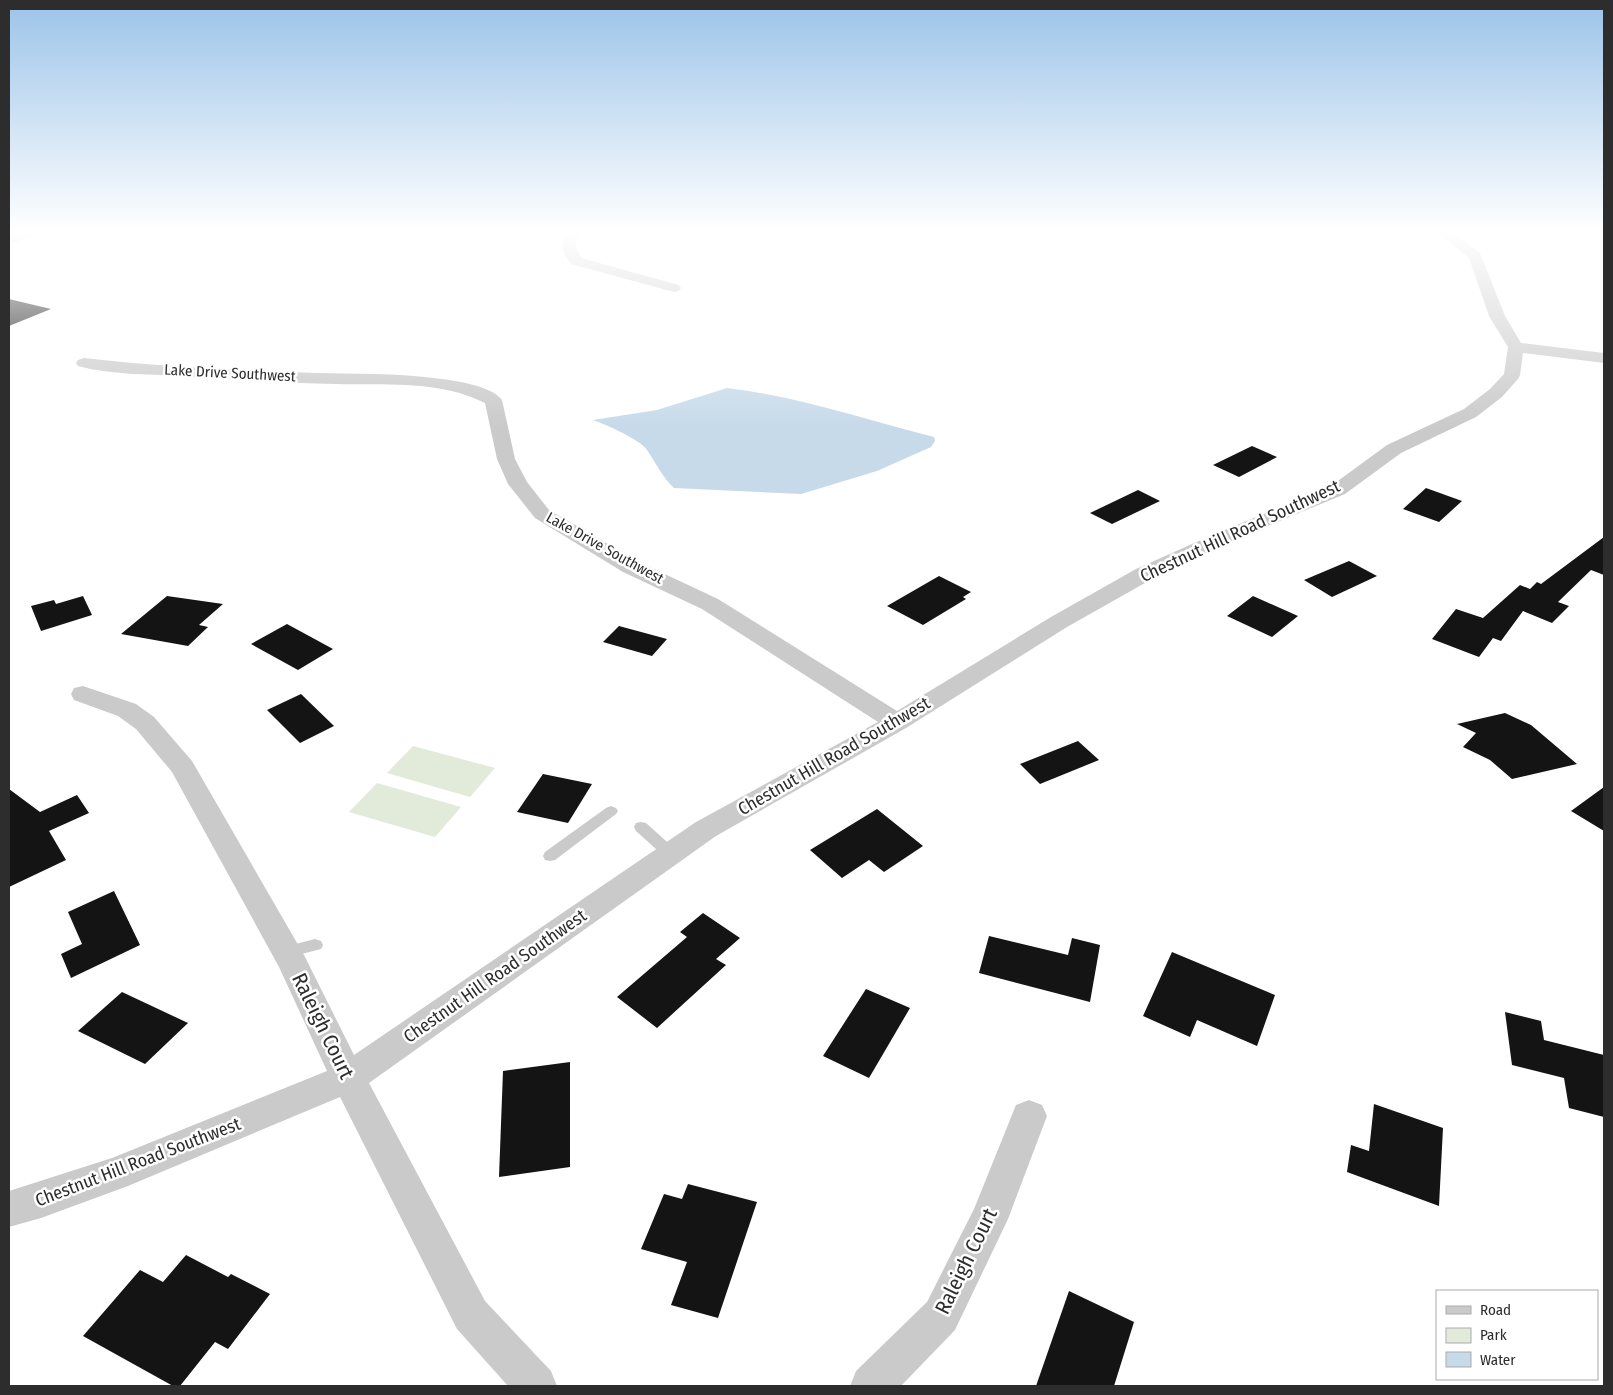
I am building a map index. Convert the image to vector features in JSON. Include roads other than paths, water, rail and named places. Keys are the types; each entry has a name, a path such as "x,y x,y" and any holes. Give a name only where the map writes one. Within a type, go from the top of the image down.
{"street":[{"path":"1490,298 1497,316 1516,347 1604,358"},
{"name":"Chestnut Hill Road Southwest","path":"9,1209 115,1174 348,1078 706,829 897,722 1059,622 1144,574 1217,540 1338,490 1394,450 1470,413 1496,394 1512,375 1516,347"},
{"name":"Lake Drive Southwest","path":"84,363 129,368 413,382 463,387 480,392 493,400 506,459 518,484 542,514 632,567 710,604 897,722"},
{"name":"Raleigh Court","path":"83,694 128,710 145,723 183,768 301,948 348,1078 471,1316 536,1386"},
{"name":"Raleigh Court","path":"871,1386 942,1316 989,1219 1029,1116"}],"lane":[{"path":"550,856 611,811"},
{"path":"641,827 671,854"}],"water":[{"path":"727,388 831,409 934,437 935,441 931,447 877,471 801,494 674,488 643,446 622,433 593,420 657,410"}]}
